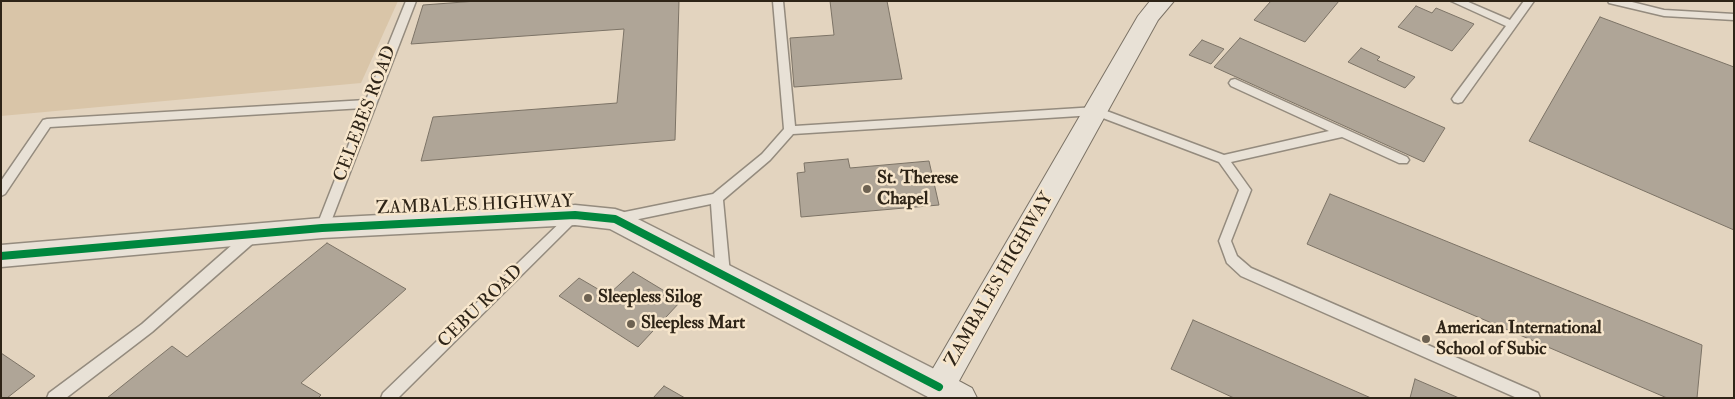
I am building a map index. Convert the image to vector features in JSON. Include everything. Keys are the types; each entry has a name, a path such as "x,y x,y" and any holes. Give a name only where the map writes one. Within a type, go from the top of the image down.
{"main road":[{"name":"ZAMBALES HIGHWAY","path":"944,394 1096,111 1149,16 1163,1"}],"street":[{"name":"ZAMBALES HIGHWAY","path":"1,256 322,228 575,215 615,219 723,274 944,394"}],"lane":[{"name":"CELEBES ROAD","path":"322,228 411,1"},
{"path":"778,1 790,130"},
{"path":"1456,1 1511,24"},
{"path":"1458,99 1529,1"},
{"path":"1613,1 1664,13 1734,17"},
{"path":"1235,82 1403,160"},
{"path":"1,191 47,123 370,104"},
{"path":"615,219 717,198 766,157 790,130 1096,111 1223,159 1344,132"},
{"path":"1223,159 1245,190 1225,241 1232,259 1246,272 1533,398"},
{"path":"717,198 723,274"},
{"name":"CEBU ROAD","path":"388,398 575,215"},
{"path":"54,398 146,328 256,233"}],"shaded area":[{"path":"1,1 398,1 361,83 1,116"}],"building":[{"path":"477,1 679,1 675,140 421,161 433,117 617,103 624,29 411,44 423,5"},
{"path":"830,1 887,1 902,79 794,87 790,38 834,35"},
{"path":"1271,1 1339,1 1305,42 1254,20"},
{"path":"1416,6 1432,13 1436,8 1474,24 1452,51 1398,27"},
{"path":"1600,17 1734,67 1734,230 1529,141"},
{"path":"1240,38 1445,128 1424,162 1214,67"},
{"path":"1202,40 1224,49 1211,64 1189,55"},
{"path":"1361,48 1380,57 1377,60 1415,77 1405,88 1348,62"},
{"name":"St. Therese Chapel","path":"848,159 850,168 929,161 939,205 801,217 797,173 805,172 804,163"},
{"path":"1330,194 1702,345 1697,398 1667,398 1307,244"},
{"path":"327,243 406,289 301,383 321,395 318,398 107,398 172,346 187,357"},
{"name":"Sleepless Mart","path":"633,272 681,301 638,347 559,296 579,278 608,295"},
{"path":"1193,320 1371,398 1234,398 1171,369"},
{"path":"1,353 35,376 7,398 1,398"},
{"path":"1415,379 1459,398 1410,398"},
{"path":"664,386 685,398 653,398"}],"cycle path":[{"path":"1,256 322,228 575,215 615,219 939,387"}],"place":[{"name":"St. Therese Chapel","path":"867,189"},
{"name":"Sleepless Silog","path":"588,298"},
{"name":"Sleepless Mart","path":"631,324"},
{"name":"American International School of Subic","path":"1426,339"}]}
